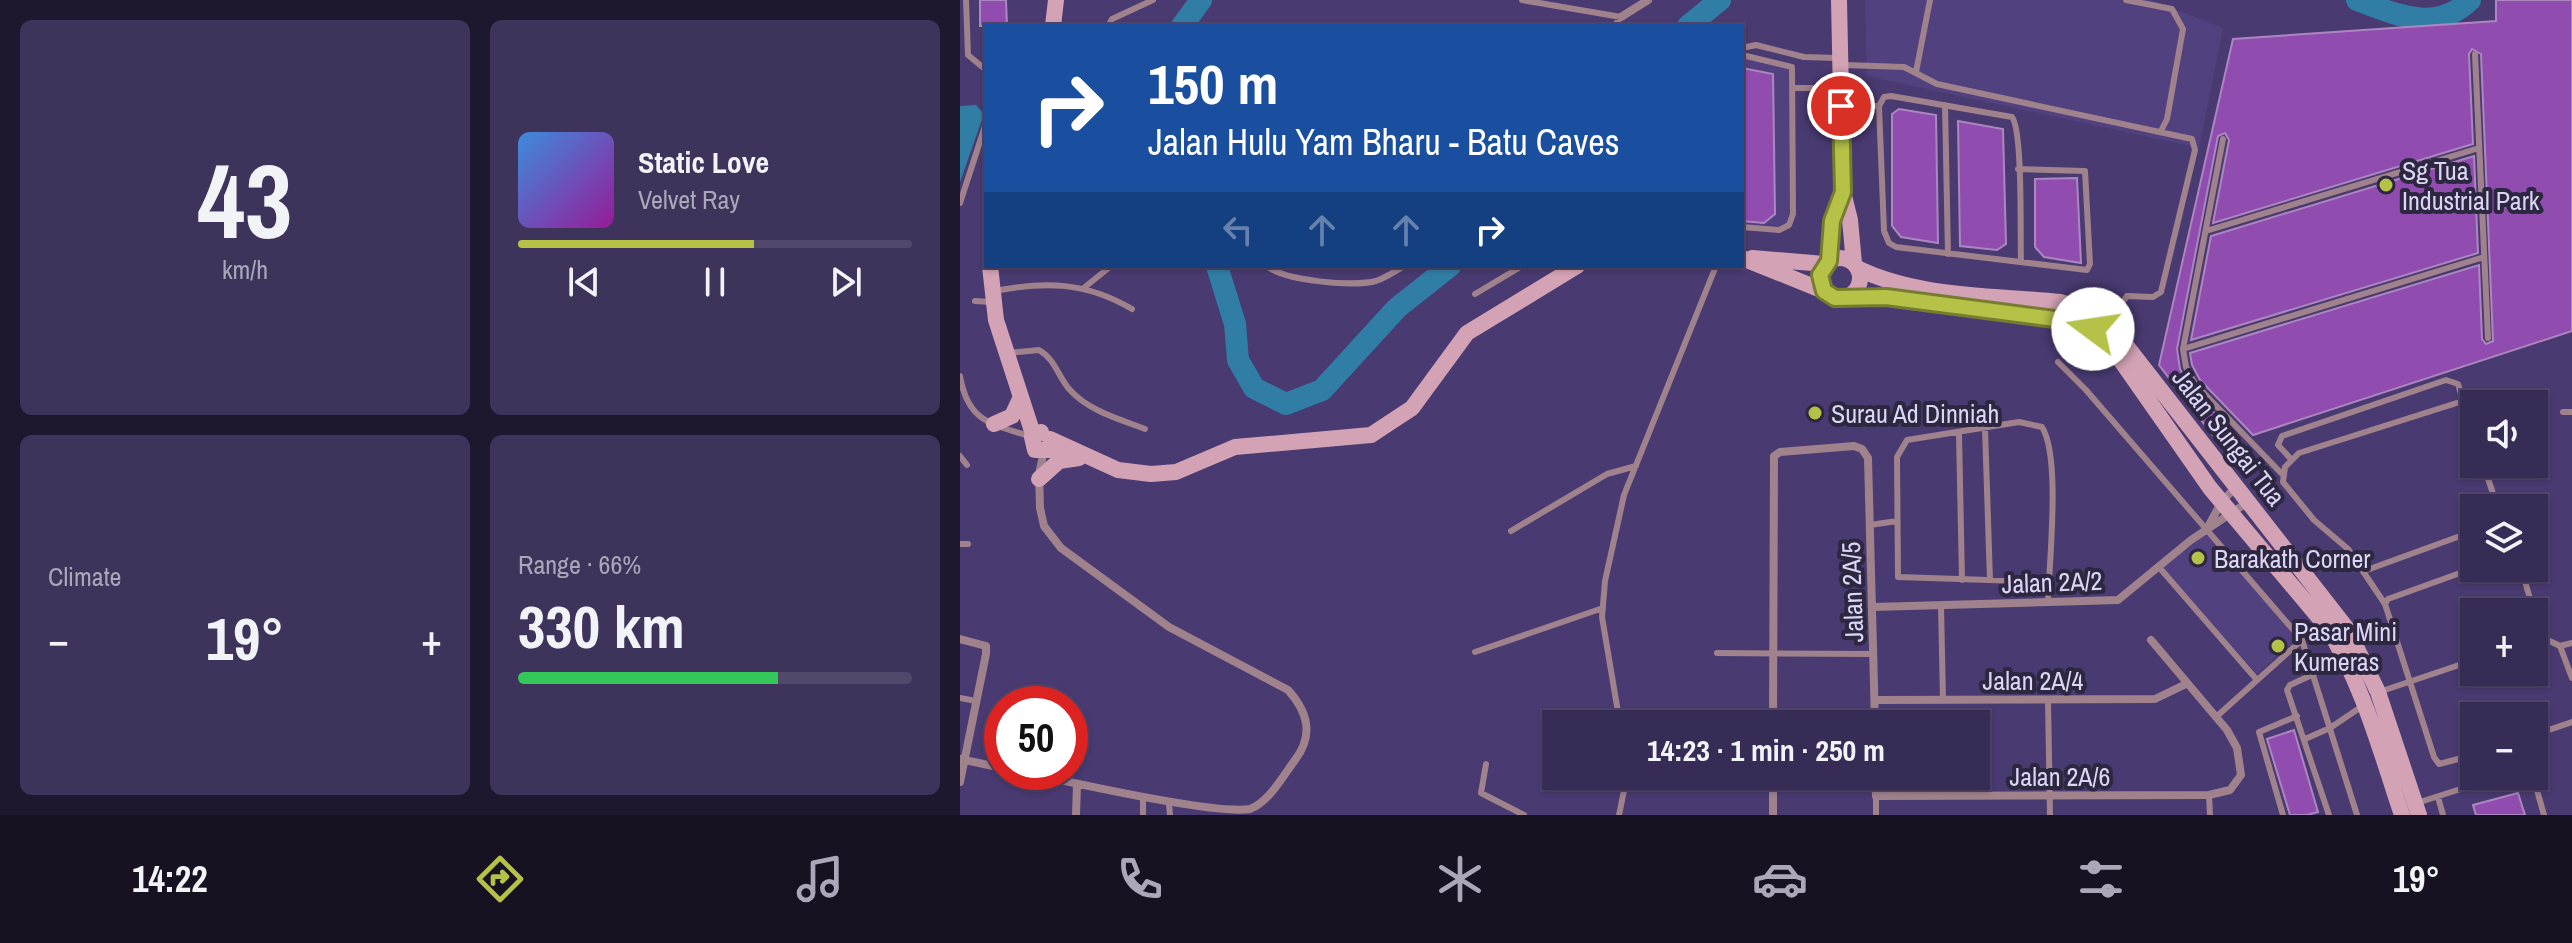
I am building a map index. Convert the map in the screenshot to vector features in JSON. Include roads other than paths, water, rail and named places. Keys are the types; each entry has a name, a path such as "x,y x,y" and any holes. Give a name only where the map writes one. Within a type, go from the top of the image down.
{"main road":[{"path":"1053,24 1056,0"},
{"path":"1744,259 1835,298 1848,297 1858,287 1850,220 1843,192 1839,0"},
{"path":"1824,291 1820,281 1827,263 1832,221 1843,192"},
{"path":"1744,258 1827,263 1842,258 1856,266"},
{"name":"Jalan Sungai Tua","path":"1856,266 1886,281 1912,287 2060,302 2083,308 2114,330 2328,600 2348,630 2378,692 2412,811"},
{"path":"990,268 992,297 1005,353 1020,399 1039,442 1081,454 1118,470 1163,473 1176,472 1235,447 1371,435 1412,408 1467,333 1574,268"},
{"name":"Jalan Sungai Tua","path":"1848,297 1886,297 2055,319 2093,329 2128,368 2227,507 2326,626 2349,665 2412,811"},
{"path":"1000,426 1012,416 1020,399"},
{"path":"1039,477 1059,461 1081,454"}],"street":[{"path":"1621,17 1641,2"},
{"path":"1039,442 1044,526 1061,548 1169,627 1279,684 1302,705 1307,720 1305,746 1262,802 1250,809 1231,813 1169,804 1088,786"},
{"name":"Jalan 2A/5","path":"1773,654 1774,456 1780,452 1854,446 1862,449 1868,458 1875,710"},
{"name":"Jalan 2A/2","path":"1873,607 2118,600 2207,528 2227,507 2236,487"},
{"name":"Jalan 2A/2","path":"2207,528 2227,507 2248,502"},
{"path":"960,639 981,642 986,646 960,782"},
{"path":"2151,640 2216,717"},
{"path":"1773,654 1773,710"},
{"name":"Jalan 2A/4","path":"1875,700 2155,699 2186,684"},
{"name":"Jalan 2A/6","path":"1876,796 2209,795 2230,790 2240,781 2237,748 2216,717"},
{"path":"962,759 984,764"},
{"path":"1076,815 1077,790"},
{"path":"1773,790 1773,815"},
{"path":"1876,790 1876,796"}],"lane":[{"path":"966,0 968,55 984,68"},
{"path":"1109,24 1112,19 1153,0"},
{"path":"1522,0 1621,17 1616,24"},
{"path":"1916,72 1930,0"},
{"path":"2126,0 2172,9 2180,18 2183,29 2167,119 2161,131"},
{"path":"1744,48 1756,45 1804,57 1904,67 1937,84 2192,139 2191,164 2161,292 2153,297 2127,296 2117,310 2114,330"},
{"path":"2475,54 2488,338"},
{"path":"1744,55 1792,67 1793,214 1789,225 1779,230 1744,227"},
{"path":"1792,88 1840,88"},
{"path":"2018,169 2085,171 2090,264 2087,270 1896,247 1889,243 1884,231 1879,106 1884,97 1891,96 2012,117 2017,124 2018,169 2021,262"},
{"path":"1945,105 1948,254"},
{"path":"1841,106 1879,106"},
{"path":"960,203 984,129"},
{"path":"2223,139 2183,349 2186,367 2195,384 2282,474"},
{"path":"2206,231 2479,148"},
{"path":"2183,349 2484,257"},
{"path":"1085,287 1109,268"},
{"path":"1270,268 1277,274 1304,280 1375,281 1400,268"},
{"path":"1475,294 1519,268"},
{"path":"1618,710 1603,608 1624,495 1715,268"},
{"path":"975,301 1057,283 1085,287 1132,309"},
{"path":"1005,353 1039,350 1057,367 1069,390 1088,404 1145,429"},
{"path":"2058,362 2207,528 2302,640 2357,815"},
{"path":"960,376 969,405 980,418 1039,442"},
{"path":"2290,458 2278,445 2282,436 2446,380 2458,384 2460,391"},
{"path":"2460,402 2290,458 2282,474 2283,482 2314,520 2348,549 2385,604 2439,764 2460,759"},
{"path":"2563,412 2572,412"},
{"path":"2048,602 2049,582 2049,438 2042,427 2019,422 1907,440 1901,444 1897,457 1898,577 2049,582"},
{"path":"1985,429 1990,580"},
{"path":"1959,434 1962,580"},
{"path":"960,456 967,465"},
{"path":"1511,531 1607,474 1636,466"},
{"path":"1870,525 1897,521"},
{"path":"2364,571 2460,536"},
{"path":"2158,566 2257,680"},
{"path":"2385,604 2388,599 2460,573"},
{"path":"1941,605 1943,700"},
{"path":"1475,652 1603,608"},
{"path":"2216,717 2302,640"},
{"path":"2548,642 2560,646 2572,643"},
{"path":"2560,646 2572,678"},
{"path":"1717,653 1874,654"},
{"path":"2378,692 2460,665"},
{"path":"2314,674 2290,685 2287,690 2329,815"},
{"path":"960,698 976,701"},
{"path":"2048,700 2050,815"},
{"path":"2305,739 2330,728 2365,704"},
{"path":"2283,815 2259,732 2297,716"},
{"path":"2548,730 2572,722"},
{"path":"1486,764 1481,793 1524,815"},
{"path":"1619,815 1624,790"},
{"path":"2412,811 2460,790"},
{"path":"2537,790 2544,815"},
{"path":"2209,795 2210,815"},
{"path":"1876,796 1876,815"},
{"path":"2438,797 2443,815"},
{"path":"1143,799 1143,815"},
{"path":"1169,804 1170,815"}],"water":[{"path":"976,105 984,114 960,182 960,106"}],"waterway":[{"path":"1183,24 1201,0"},
{"path":"1690,24 1720,0"},
{"path":"2357,0 2400,15 2429,19 2457,10 2470,0"},
{"path":"1218,268 1235,324 1238,360 1254,388 1286,404 1322,390 1397,308 1447,268"}],"place":[{"name":"Sg Tua Industrial Park","path":"2386,185"},
{"name":"Surau Ad Dinniah","path":"1815,413"},
{"name":"Barakath Corner","path":"2198,558"},
{"name":"Pasar Mini Kumeras","path":"2278,646"}]}
